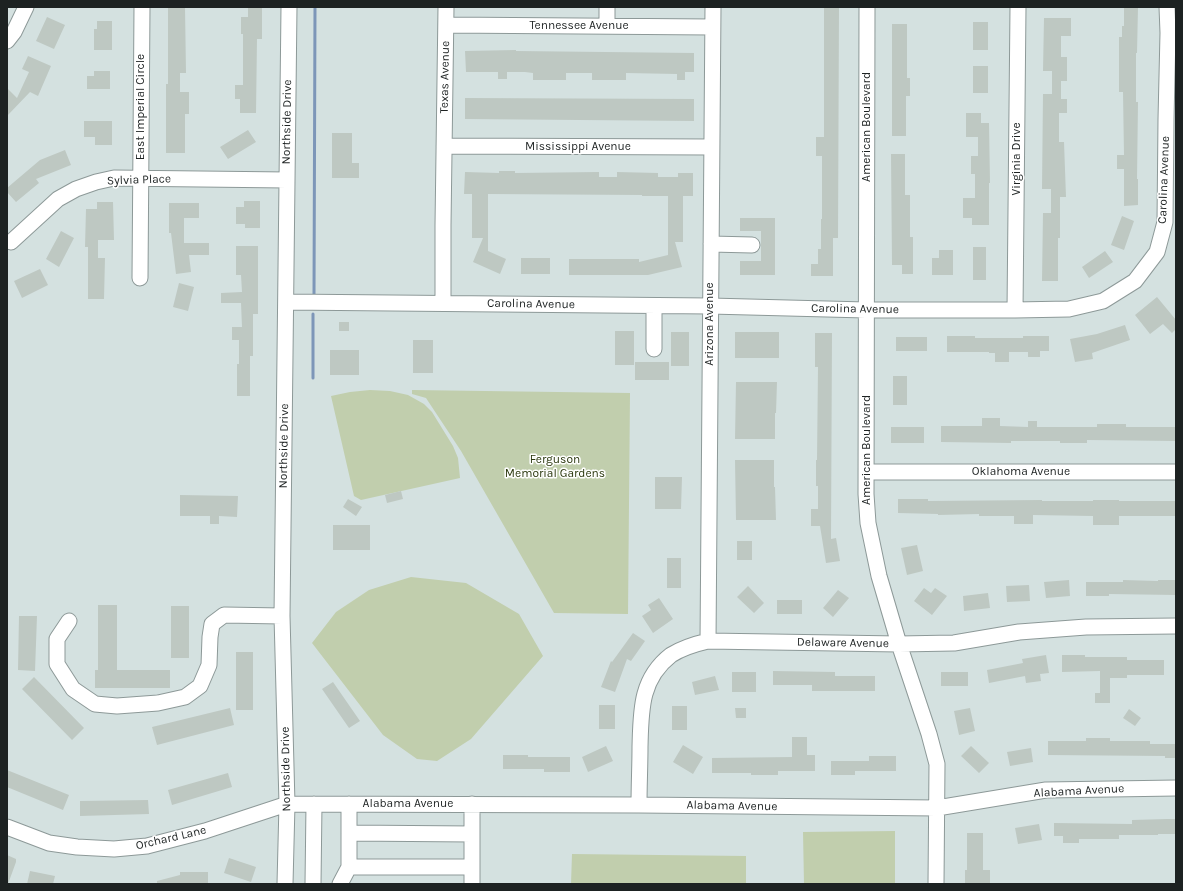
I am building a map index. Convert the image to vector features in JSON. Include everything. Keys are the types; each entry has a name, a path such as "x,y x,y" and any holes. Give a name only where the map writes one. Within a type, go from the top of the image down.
{"street":[{"path":"7,41 14,32 26,7"},
{"name":"East Imperial Circle","path":"140,278 142,7"},
{"name":"Northside Drive","path":"285,884 287,804 282,616 288,7"},
{"name":"Texas Avenue","path":"443,303 446,7"},
{"path":"607,7 607,26"},
{"name":"Arizona Avenue","path":"708,641 713,7"},
{"name":"American Boulevard","path":"867,7 866,494 868,523 879,576 937,764 936,884"},
{"name":"Virginia Drive","path":"1015,310 1018,7"},
{"name":"Carolina Avenue","path":"286,302 710,306 866,310 1015,310 1069,309 1102,301 1135,281 1157,252 1165,222 1166,119 1172,33 1167,7"},
{"name":"Tennessee Avenue","path":"446,25 712,27"},
{"name":"Mississippi Avenue","path":"444,146 711,147"},
{"name":"Sylvia Place","path":"11,242 58,199 76,189 96,182 114,178 287,180"},
{"path":"711,244 752,245"},
{"path":"654,306 654,349"},
{"name":"Oklahoma Avenue","path":"866,472 1176,472"},
{"path":"69,621 57,639 57,664 73,689 95,704 117,706 158,703 185,697 200,686 209,665 212,624 224,615 282,616"},
{"name":"Delaware Avenue","path":"639,805 641,712 644,696 651,678 660,666 672,655 690,646 708,641 899,644 954,643 1019,632 1086,627 1176,626"},
{"name":"Alabama Avenue","path":"287,804 937,808 1046,790 1176,788"},
{"name":"Orchard Lane","path":"7,827 49,843 77,847 114,849 146,846 206,831 287,804"},
{"path":"313,884 314,804"},
{"path":"340,884 349,867 349,804"},
{"path":"472,804 472,884"},
{"path":"349,833 472,834"},
{"path":"349,867 472,867"}],"green space":[{"path":"370,390 390,391 408,395 424,404 432,412 453,446 458,458 460,478 361,500 354,496 331,396"},
{"name":"Ferguson Memorial Gardens","path":"412,390 630,393 628,614 554,613 461,451 426,398 412,394"},
{"path":"411,577 466,583 519,614 543,656 471,739 437,761 417,759 383,735 312,643 336,612 369,590"},
{"path":"895,831 895,884 804,884 803,832"},
{"path":"572,854 746,856 746,884 571,884"}],"building":[{"path":"168,7 185,7 186,73 180,73 180,92 189,92 189,114 185,114 185,153 166,153"},
{"path":"248,7 262,7 262,39 257,39 256,113 240,113 240,99 235,99 235,85 243,85 243,34 241,34 241,17 248,17"},
{"path":"824,7 839,7 838,238 833,238 833,276 811,276 811,264 818,264 818,249 821,249 822,156 816,156 816,137 824,137"},
{"path":"1124,7 1138,7 1136,102 1138,102 1138,205 1124,206 1124,169 1117,169 1117,155 1124,155 1123,92 1119,92 1119,37 1122,37 1122,26 1124,26"},
{"path":"47,17 65,25 54,49 36,41"},
{"path":"1044,18 1071,18 1071,36 1061,36 1061,57 1067,57 1067,81 1061,81 1061,99 1067,99 1067,113 1059,113 1059,142 1064,142 1066,197 1060,197 1058,281 1042,281 1043,213 1051,213 1051,189 1042,189 1043,94 1052,94 1052,71 1043,71"},
{"path":"97,21 112,21 112,50 94,50 94,29 97,29"},
{"path":"973,22 988,22 988,50 973,50"},
{"path":"892,24 907,24 907,78 910,78 910,96 906,96 906,136 892,136"},
{"path":"516,50 694,53 694,72 685,72 685,80 677,80 677,74 626,73 626,80 592,80 592,73 566,73 566,80 533,80 533,73 525,72 507,72 507,79 498,79 498,72 466,72 465,51"},
{"path":"28,56 51,66 38,96 30,92 7,116 7,88 17,98 29,72 22,69"},
{"path":"973,66 988,66 988,93 973,93"},
{"path":"94,71 110,71 110,89 87,89 87,76 94,76"},
{"path":"465,98 694,99 694,121 465,119"},
{"path":"966,113 981,113 981,123 989,123 989,225 972,225 972,218 963,218 963,198 975,198 975,174 971,174 971,156 978,156 978,137 966,137"},
{"path":"84,121 112,121 112,145 95,145 95,137 84,137"},
{"path":"248,130 256,142 228,159 220,147"},
{"path":"332,133 352,133 352,163 359,163 359,178 332,178"},
{"path":"65,150 71,165 36,179 39,183 16,202 7,192 7,188 40,160"},
{"path":"891,154 905,154 905,195 910,195 910,237 913,237 913,274 902,274 902,265 892,265"},
{"path":"499,171 515,171 515,173 599,172 599,177 617,177 617,172 658,173 658,177 678,177 678,173 693,173 693,196 683,196 683,242 675,242 682,267 648,275 569,275 569,259 639,259 639,262 668,255 668,196 642,195 488,194 488,251 506,259 500,274 473,262 483,238 472,238 472,194 464,194 465,172 499,173"},
{"path":"244,201 260,201 260,228 245,228 245,224 236,224 236,207 244,207"},
{"path":"97,202 113,202 114,240 98,240 98,258 105,258 104,299 88,299 88,247 85,247 86,209 97,209"},
{"path":"169,203 199,203 199,218 184,218 184,243 209,243 209,255 189,255 191,272 176,274 171,233 169,233"},
{"path":"1122,216 1134,221 1124,250 1111,245"},
{"path":"740,218 775,218 775,275 740,275 740,261 761,261 761,231 740,231"},
{"path":"61,231 74,238 59,267 46,259"},
{"path":"236,246 258,246 258,314 253,314 253,356 250,356 250,396 237,396 239,340 232,340 232,327 242,327 241,303 221,303 221,293 242,292 241,275 236,275"},
{"path":"973,247 986,247 986,280 973,280"},
{"path":"939,250 953,250 953,275 932,275 932,258 939,258"},
{"path":"1105,251 1113,262 1089,278 1082,267"},
{"path":"521,258 550,258 550,274 521,274"},
{"path":"40,269 48,285 22,298 14,281"},
{"path":"179,283 194,287 188,311 173,307"},
{"path":"1157,297 1176,320 1176,329 1172,333 1163,324 1150,334 1135,315"},
{"path":"339,322 349,322 349,331 339,331"},
{"path":"1125,325 1130,340 1092,353 1093,359 1075,362 1070,339 1097,334"},
{"path":"615,331 634,331 634,365 615,365"},
{"path":"671,332 689,332 689,366 671,366"},
{"path":"735,332 779,332 779,358 735,358"},
{"path":"815,333 832,333 831,539 836,538 840,561 826,563 820,526 811,526 811,509 818,509 816,460 818,367 815,367"},
{"path":"947,336 975,336 975,338 1023,338 1023,336 1049,336 1049,351 1040,351 1040,357 1028,357 1028,352 1009,352 1009,362 995,362 995,353 947,352"},
{"path":"896,337 927,337 927,351 896,351"},
{"path":"413,340 433,340 433,373 413,373"},
{"path":"330,350 359,350 359,375 330,375"},
{"path":"635,362 669,362 669,380 635,380"},
{"path":"893,376 907,376 907,405 893,405"},
{"path":"736,382 777,382 775,439 735,439"},
{"path":"982,418 1000,418 1000,426 1028,427 1028,421 1037,421 1037,427 1097,427 1097,424 1126,424 1126,427 1176,427 1176,441 1087,440 1087,443 1060,443 1060,441 1011,441 1011,443 941,442 941,426 982,426"},
{"path":"891,427 924,427 924,443 891,443"},
{"path":"735,460 774,460 776,520 736,520"},
{"path":"655,477 682,477 681,509 655,509"},
{"path":"401,491 403,499 387,503 385,495"},
{"path":"180,495 238,496 237,517 219,516 219,524 210,524 210,516 180,516"},
{"path":"348,499 362,507 356,516 343,507"},
{"path":"898,499 928,499 928,501 1176,501 1176,516 1119,516 1119,525 1093,525 1093,516 1033,515 1033,524 1014,524 1014,516 898,513"},
{"path":"333,525 370,525 370,550 333,550"},
{"path":"737,541 752,541 752,560 737,560"},
{"path":"917,545 923,571 907,575 901,548"},
{"path":"667,558 681,558 681,588 667,588"},
{"path":"1069,580 1070,596 1046,598 1044,582"},
{"path":"1123,580 1176,580 1176,595 1109,594 1109,596 1086,596 1086,582 1123,582"},
{"path":"1029,585 1030,601 1007,602 1006,586"},
{"path":"748,586 764,603 754,613 737,597"},
{"path":"924,588 931,593 935,588 947,596 932,615 914,601"},
{"path":"838,590 849,598 833,617 823,608"},
{"path":"988,593 990,608 964,611 963,596"},
{"path":"659,598 673,619 653,633 642,616 651,610 648,605"},
{"path":"777,600 802,600 802,614 777,614"},
{"path":"98,605 117,605 117,670 170,670 170,688 95,688 95,670 98,670"},
{"path":"171,606 189,606 189,658 171,658"},
{"path":"19,616 37,616 35,671 18,670"},
{"path":"633,633 645,641 631,661 627,659 615,692 601,687 611,661 612,662"},
{"path":"236,652 253,652 253,710 236,710"},
{"path":"1046,655 1049,673 1040,674 1041,681 1026,683 1025,676 989,683 987,670 1023,663 1022,659"},
{"path":"1062,655 1085,655 1085,657 1127,657 1127,660 1164,660 1164,675 1127,675 1127,678 1110,678 1110,703 1095,703 1095,693 1100,693 1100,671 1062,672"},
{"path":"773,671 835,672 835,676 875,676 875,691 812,691 812,685 773,685"},
{"path":"732,672 756,672 756,692 732,692"},
{"path":"941,672 968,672 968,686 941,686"},
{"path":"715,676 719,690 695,695 692,682"},
{"path":"34,677 84,728 72,740 22,689"},
{"path":"333,682 360,721 349,728 322,689"},
{"path":"599,705 615,705 615,729 599,729"},
{"path":"672,706 687,706 687,730 672,730"},
{"path":"230,708 234,725 157,745 152,727"},
{"path":"735,708 746,708 746,718 736,718"},
{"path":"970,708 975,731 959,735 954,711"},
{"path":"1129,709 1141,718 1135,726 1123,718"},
{"path":"792,737 807,737 807,755 815,755 815,771 778,771 778,775 712,773 712,758 792,757"},
{"path":"1086,738 1110,738 1110,741 1150,741 1150,744 1176,744 1176,758 1165,758 1165,756 1048,755 1048,741 1086,741"},
{"path":"683,745 703,757 693,774 673,762"},
{"path":"606,746 613,761 588,772 582,757"},
{"path":"971,746 989,763 979,773 961,756"},
{"path":"1031,748 1033,762 1010,766 1007,752"},
{"path":"503,755 528,755 528,757 570,757 570,772 544,772 544,769 503,769"},
{"path":"869,756 896,756 896,771 855,771 855,775 831,775 831,761 869,761"},
{"path":"7,770 69,795 63,810 7,787"},
{"path":"228,773 232,787 172,805 168,790"},
{"path":"148,800 149,814 80,816 80,801"},
{"path":"1176,819 1176,834 1119,835 1119,839 1079,839 1079,843 1063,843 1063,836 1054,836 1054,823 1132,824 1132,820"},
{"path":"1039,824 1042,840 1018,844 1015,828"},
{"path":"967,833 983,833 983,870 990,870 990,884 965,884 965,870 967,870"},
{"path":"7,855 16,859 8,884"},
{"path":"229,858 256,867 251,882 224,873"},
{"path":"30,871 55,876 53,884 27,884"},
{"path":"180,872 208,872 208,884 157,884 157,881 180,875"}],"waterway":[{"path":"314,294 315,7"},
{"path":"313,314 313,378"}]}
